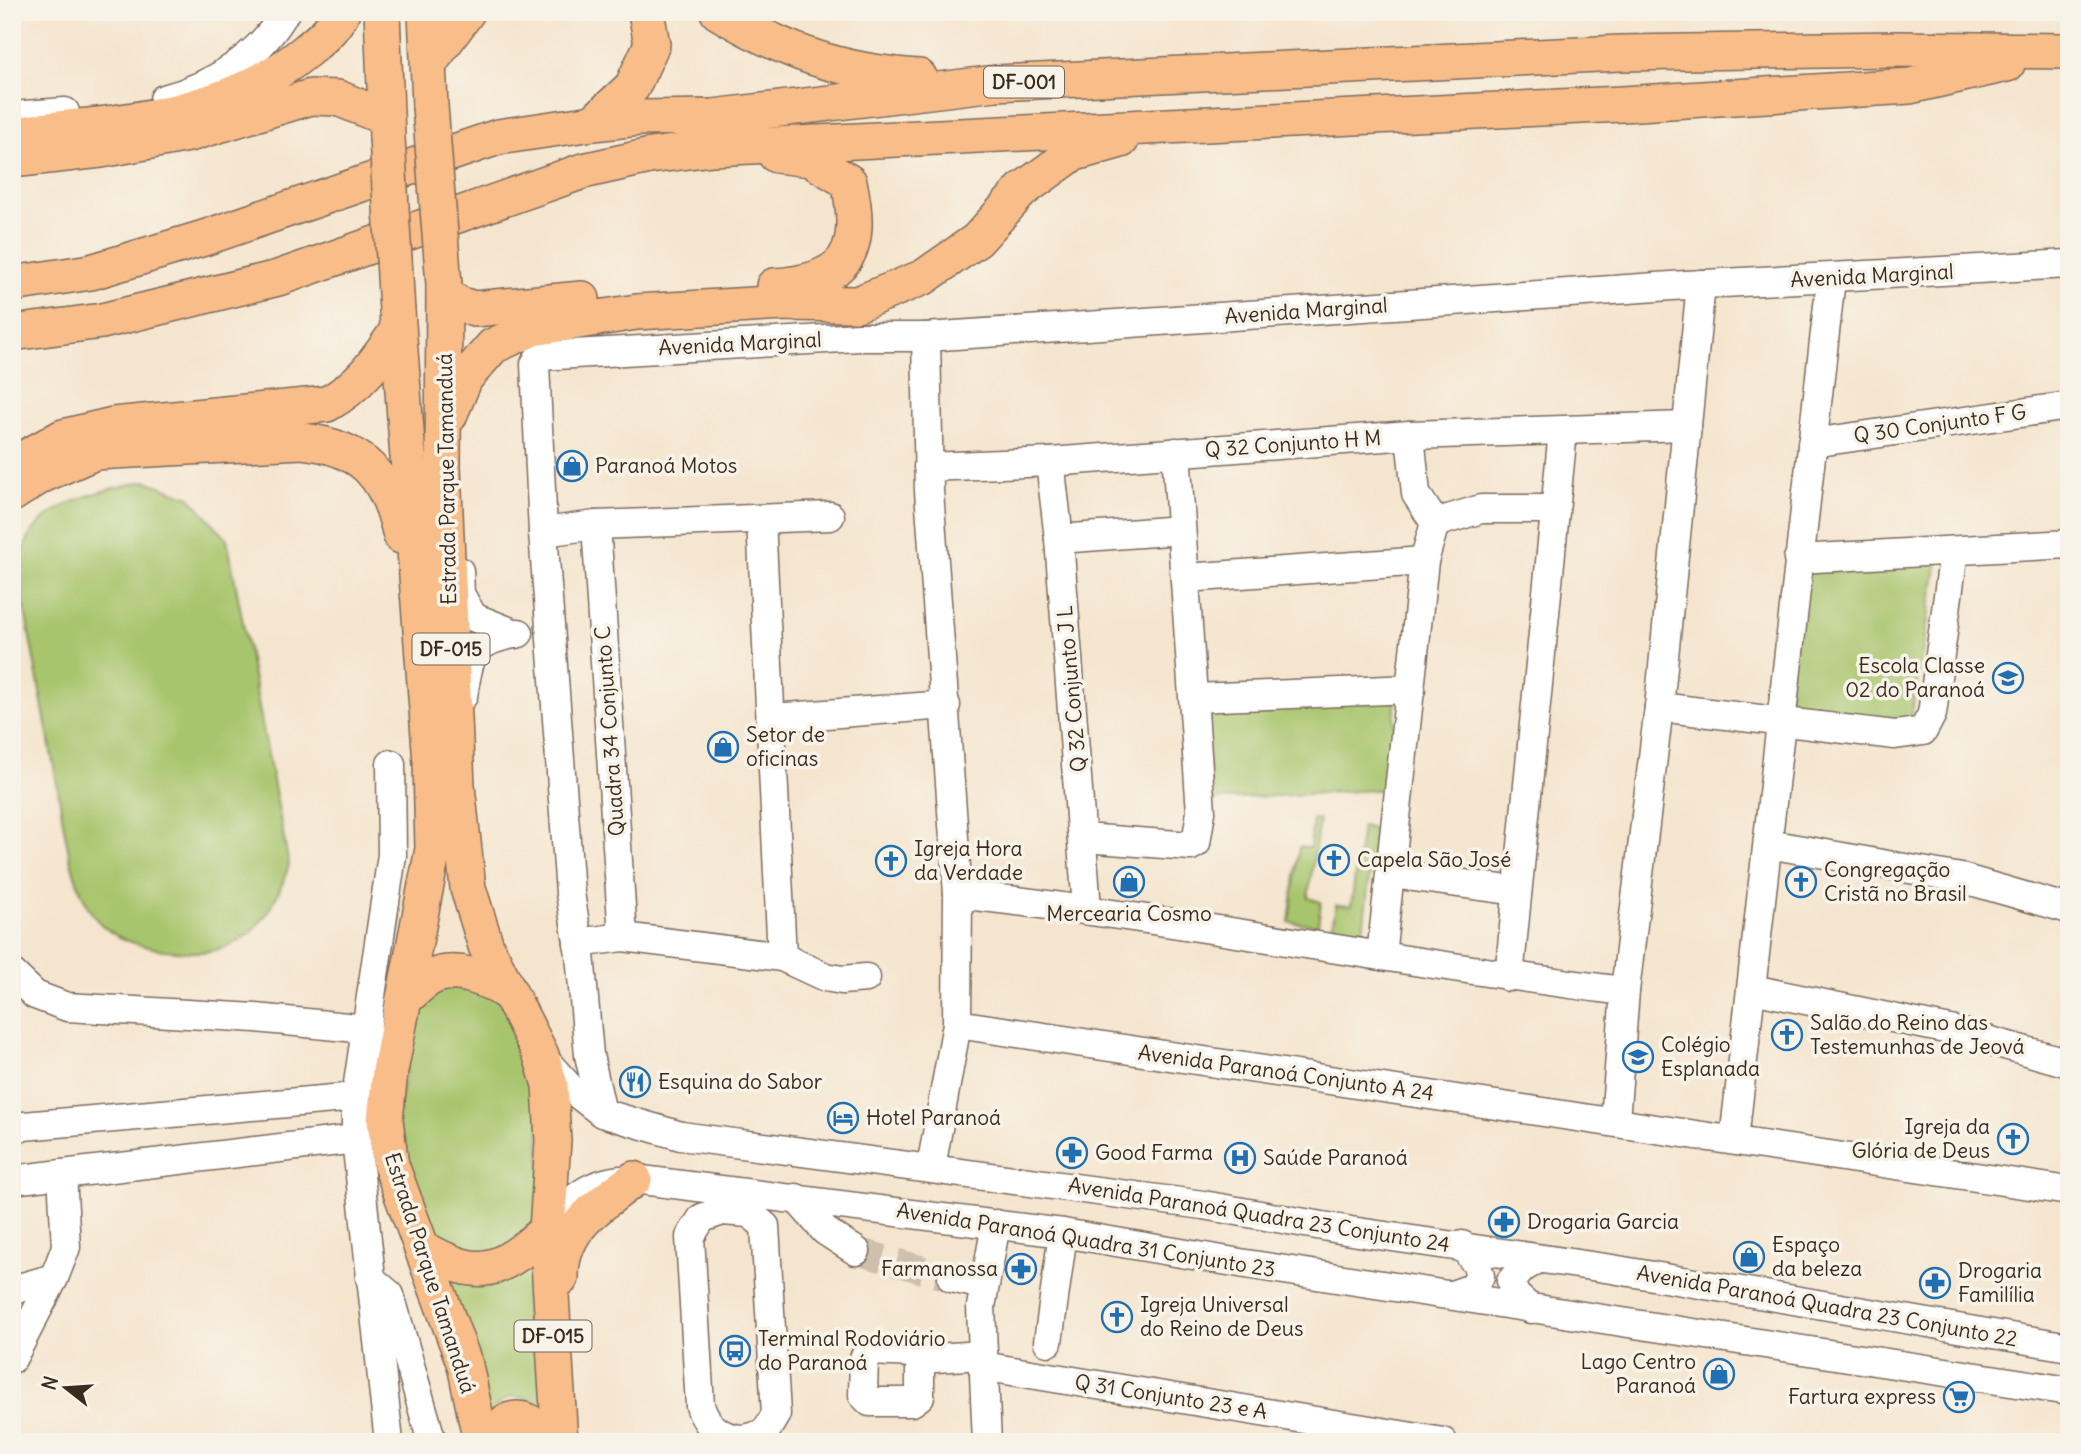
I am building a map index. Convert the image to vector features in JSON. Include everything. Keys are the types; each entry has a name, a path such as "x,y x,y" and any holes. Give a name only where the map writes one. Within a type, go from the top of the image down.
{"main road":[{"path":"12,136 115,123 232,96 260,84 291,63 334,27 342,12"},
{"name":"Estrada Parque Tamanduá","path":"382,12 397,321 422,628 433,849 398,978 385,1120 391,1165 465,1365 481,1442"},
{"name":"Estrada Parque Tamanduá","path":"426,12 430,106 445,290 443,467 456,748 468,888 486,946 541,1055 550,1085 553,1141 547,1230 560,1442"},
{"path":"430,62 467,12"},
{"path":"593,123 632,87 652,44 646,12"},
{"path":"718,12 768,42 811,58 879,74 996,83"},
{"name":"DF-001","path":"12,284 91,272 204,238 498,137 593,123 639,118 713,117 996,83 1620,52 1899,49 2065,52"},
{"name":"DF-001","path":"12,333 102,321 278,278 583,171 650,156 712,148 1178,123 1608,104 1910,86 2065,52"},
{"path":"12,160 101,150 189,134 311,97 338,98 386,127"},
{"path":"444,429 465,378 493,346 533,328 638,312 784,303 858,320 976,240 1023,190 1072,154 1178,123"},
{"path":"445,290 459,304 474,309 815,282 838,266 852,247 857,218 849,182 810,159 712,148"},
{"path":"12,465 63,437 113,425 327,404 351,391 371,369 397,321"},
{"path":"12,494 42,475 95,452 302,441 329,444 347,451 378,474 395,510 422,628"},
{"path":"398,978 467,973 509,994"},
{"path":"560,1442 565,1418 561,1268 572,1232 582,1218 634,1179"},
{"path":"422,1248 468,1269 497,1267 517,1256 547,1230"},
{"path":"498,1442 499,1433 506,1422 516,1417 526,1419 552,1442"}],"street":[{"path":"12,116 156,102 187,93 215,80 256,50 285,12"},
{"name":"Avenida Marginal","path":"542,532 535,364 543,355 858,320 926,337 1701,284 2069,264"},
{"path":"1734,1140 1831,279"},
{"path":"1615,1121 1625,991 1658,707 1701,284"},
{"path":"926,337 928,467 958,894 957,1024 931,1167"},
{"name":"Q 30 Conjunto F G","path":"1812,443 2069,406"},
{"name":"Q 32 Conjunto H M","path":"928,467 1050,462 1410,435 1687,426"},
{"path":"1509,977 1563,431"},
{"path":"1381,956 1424,561 1435,523 1416,494 1410,435"},
{"path":"1084,838 1191,846 1196,843 1201,812 1176,452"},
{"name":"Q 32 Conjunto J L","path":"1050,462 1084,838 1087,909"},
{"path":"443,467 457,514 460,594 473,617 516,634"},
{"path":"1435,523 1481,509 1554,509"},
{"path":"602,1113 589,1055 579,948 570,893 542,532 596,526 830,516"},
{"path":"761,519 773,718 782,957"},
{"name":"Quadra 34 Conjunto C","path":"596,526 623,937"},
{"path":"1059,539 1181,530"},
{"path":"1798,559 2069,544"},
{"path":"1658,707 1895,735 1923,731 1932,714 1954,551"},
{"path":"1186,578 1424,561"},
{"path":"456,748 469,659 478,648 490,641 516,634 550,631"},
{"path":"1194,698 1411,689"},
{"path":"773,718 946,705"},
{"path":"389,1442 356,1139 356,1097 367,1029 398,978 391,764"},
{"path":"1769,844 1961,878 2069,909"},
{"path":"1391,874 1517,891"},
{"path":"958,894 1087,909 1509,977 1625,991"},
{"path":"579,948 623,937 782,957 825,977 842,980 866,978"},
{"path":"12,973 34,995 67,1007 256,1018 367,1029"},
{"path":"1752,989 1955,1031 2069,1063"},
{"name":"Avenida Paranoá Conjunto A 24","path":"957,1024 2069,1191"},
{"path":"541,1055 571,1089 602,1113"},
{"path":"12,1128 356,1097"},
{"name":"Avenida Paranoá Quadra 23 Conjunto 24","path":"602,1113 681,1136 816,1155 931,1167 1586,1265"},
{"path":"12,1180 356,1139"},
{"path":"816,1155 800,1167 798,1172 803,1199 825,1231 856,1251"},
{"path":"12,1359 54,1278 66,1247 62,1174"},
{"name":"Avenida Paranoá Quadra 31 Conjunto 23","path":"547,1230 568,1201 607,1180 634,1179 720,1200 803,1199 1063,1233 1531,1309 2069,1391"},
{"path":"720,1200 749,1213 765,1226 777,1389 776,1414 766,1431 746,1437 731,1437 713,1430 705,1421 700,1406 690,1237 702,1217 720,1200"},
{"path":"987,1442 981,1307 996,1224"},
{"path":"1048,1342 1063,1233"},
{"path":"1452,1295 1472,1289 1480,1276 1477,1265 1462,1245"},
{"path":"1531,1309 1515,1295 1511,1281 1523,1268 1538,1259"},
{"name":"Avenida Paranoá Quadra 23 Conjunto 22","path":"1586,1265 2069,1347"},
{"path":"12,1290 54,1278"},
{"path":"370,1278 390,1295 432,1442"},
{"path":"953,1278 984,1285"},
{"name":"Q 31 Conjunto 23 e A","path":"920,1359 982,1360 1443,1442"},
{"path":"386,1414 423,1405"}],"green space":[{"path":"146,481 190,497 227,539 289,865 277,897 248,935 219,949 201,952 156,949 126,940 100,924 83,897 71,864 17,568 32,532 54,512 84,497"},
{"path":"1802,556 1939,556 1910,722 1787,710"},
{"path":"1396,696 1389,789 1211,800 1204,706"},
{"path":"1313,819 1319,820 1308,898 1321,902 1318,925 1289,922 1299,847 1310,848"},
{"path":"1362,826 1375,829 1363,931 1332,927 1336,905 1351,906"},
{"path":"469,982 504,996 537,1057 542,1225 492,1260 427,1241 395,1120 420,1006 436,988"},
{"path":"537,1248 545,1408 526,1399 511,1397 498,1405 487,1423 443,1266"}],"tunnel":[{"path":"856,1251 952,1278"}],"place":[{"name":"Paranoá Motos","path":"572,466"},
{"name":"Escola Classe 02 do Paranoá","path":"2008,678"},
{"name":"Setor de oficinas","path":"723,747"},
{"name":"Capela São José","path":"1334,860"},
{"name":"Igreja Hora da Verdade","path":"891,861"},
{"name":"Mercearia Cosmo","path":"1129,882"},
{"name":"Congregação Cristã no Brasil","path":"1801,882"},
{"name":"Salão do Reino das Testemunhas de Jeová","path":"1787,1035"},
{"name":"Colégio Esplanada","path":"1638,1057"},
{"name":"Esquina do Sabor","path":"635,1082"},
{"name":"Hotel Paranoá","path":"843,1118"},
{"name":"Igreja da Glória de Deus","path":"2013,1139"},
{"name":"Good Farma","path":"1072,1153"},
{"name":"Saúde Paranoá","path":"1240,1158"},
{"name":"Drogaria Garcia","path":"1504,1222"},
{"name":"Espaço da beleza","path":"1749,1257"},
{"name":"Farmanossa","path":"1021,1269"},
{"name":"Drogaria Familília","path":"1935,1283"},
{"name":"Igreja Universal do Reino de Deus","path":"1117,1317"},
{"name":"Terminal Rodoviário do Paranoá","path":"735,1351"},
{"name":"Lago Centro Paranoá","path":"1719,1374"},
{"name":"Fartura express","path":"1959,1397"}]}
